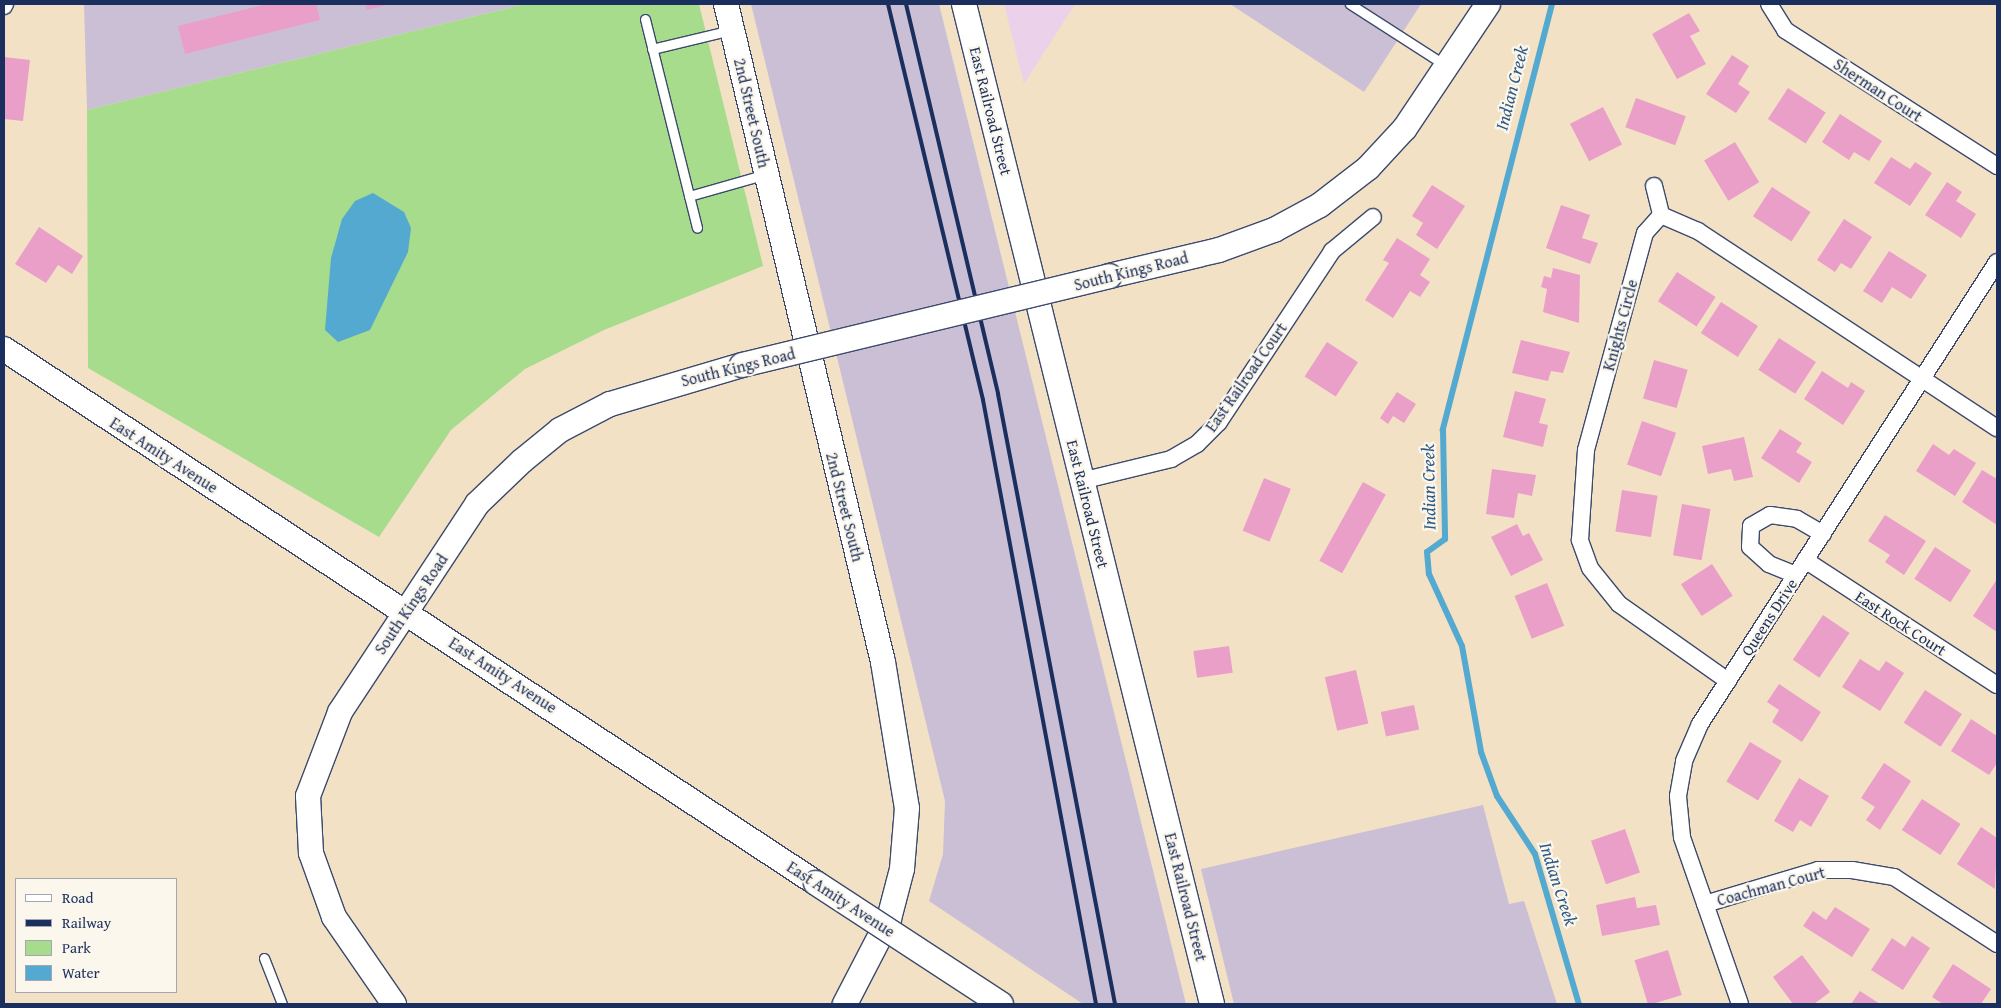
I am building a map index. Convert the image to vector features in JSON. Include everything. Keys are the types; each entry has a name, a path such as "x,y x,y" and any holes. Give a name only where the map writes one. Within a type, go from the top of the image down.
{"main road":[{"name":"2nd Street South","path":"726,4 883,662 907,808 902,868 889,919 845,1004"},
{"name":"East Railroad Street","path":"964,4 1212,1004"},
{"name":"South Kings Road","path":"394,1004 334,917 311,853 308,796 340,712 477,504 560,430 610,404 742,366 1218,250 1274,230 1320,205 1368,168 1405,128 1488,4"},
{"name":"East Amity Avenue","path":"4,350 1001,1004"}],"street":[{"name":"Sherman Court","path":"1769,4 1785,30 1997,166"},
{"path":"1654,186 1661,215 1698,231 1997,428"},
{"name":"Knights Circle","path":"1661,215 1645,233 1586,450 1580,540 1590,568 1619,604 1728,681"},
{"name":"East Railroad Court","path":"1082,481 1171,459 1197,444 1219,422 1332,251 1373,217"},
{"name":"Queens Drive","path":"1740,1004 1682,837 1678,796 1684,761 1700,724 1997,262"},
{"path":"1796,575 1769,564 1750,547 1751,526 1770,515 1797,519 1823,534"},
{"name":"East Rock Court","path":"1805,560 1997,685"},
{"name":"Coachman Court","path":"1705,904 1818,870 1852,870 1894,877 1997,944"}],"lane":[{"path":"1350,4 1447,66"},
{"path":"645,19 697,228"},
{"path":"652,49 732,30"},
{"path":"689,196 766,174"},
{"path":"264,958 282,1004"}],"shaded area":[{"path":"84,4 525,4 87,110"},
{"path":"751,4 939,4 1186,1004 1083,1004 929,901 943,854 945,801"},
{"path":"1004,4 1075,4 1024,84"},
{"path":"1230,4 1421,4 1364,92"},
{"path":"1483,805 1509,904 1524,901 1557,1004 1234,1004 1201,869"}],"green space":[{"path":"525,4 699,4 763,266 604,330 525,369 451,430 379,537 88,368 87,110"}],"water":[{"path":"373,193 404,212 411,228 408,252 370,330 338,342 325,330 331,258 342,219 355,201"}],"building":[{"path":"267,4 316,4 320,20 185,54 178,26"},
{"path":"365,4 390,4 367,10"},
{"path":"1689,13 1700,31 1690,36 1706,64 1677,79 1652,34"},
{"path":"1732,55 1749,66 1738,84 1750,92 1736,113 1706,94"},
{"path":"4,57 30,60 23,121 4,119"},
{"path":"1788,88 1826,113 1806,144 1768,119"},
{"path":"1636,98 1686,116 1675,145 1625,127"},
{"path":"1603,107 1622,144 1589,161 1570,124"},
{"path":"1840,114 1882,141 1869,161 1854,152 1849,160 1822,142"},
{"path":"1735,142 1759,182 1728,201 1704,161"},
{"path":"1891,157 1910,169 1915,162 1932,173 1910,206 1874,183"},
{"path":"1947,182 1962,192 1956,201 1976,214 1961,238 1925,215"},
{"path":"1432,185 1465,206 1437,249 1416,235 1423,223 1412,216"},
{"path":"1772,187 1811,212 1792,241 1753,216"},
{"path":"1561,205 1590,215 1582,238 1598,243 1590,264 1546,248"},
{"path":"1844,219 1872,237 1851,269 1841,263 1835,272 1817,260"},
{"path":"39,227 83,256 72,274 58,265 46,283 15,264"},
{"path":"1397,238 1430,259 1420,275 1430,282 1420,297 1410,291 1393,318 1365,300 1389,263 1383,260"},
{"path":"1889,251 1927,275 1911,299 1892,287 1882,303 1863,291"},
{"path":"1553,268 1580,275 1579,323 1543,312 1547,289 1541,287 1544,276 1551,278"},
{"path":"1677,272 1716,297 1697,326 1658,301"},
{"path":"1721,302 1758,326 1738,357 1701,333"},
{"path":"1779,338 1816,362 1795,394 1758,370"},
{"path":"1521,340 1570,352 1563,373 1551,371 1548,381 1512,373"},
{"path":"1327,342 1358,362 1336,397 1305,376"},
{"path":"1654,360 1688,370 1677,408 1643,398"},
{"path":"1822,371 1848,388 1851,382 1865,391 1843,425 1804,399"},
{"path":"1515,391 1546,399 1539,423 1548,425 1543,447 1503,437"},
{"path":"1397,392 1416,404 1404,423 1393,416 1388,424 1380,418"},
{"path":"1642,421 1676,433 1661,476 1627,464"},
{"path":"1780,429 1802,443 1796,452 1812,462 1799,483 1761,458"},
{"path":"1744,437 1753,477 1734,481 1731,469 1708,474 1702,446"},
{"path":"1933,444 1949,455 1954,449 1976,463 1955,496 1916,471"},
{"path":"1492,469 1536,475 1532,496 1518,493 1514,518 1486,514"},
{"path":"1982,470 1997,479 1997,525 1962,502"},
{"path":"1264,478 1291,489 1270,542 1243,531"},
{"path":"1363,482 1386,495 1342,573 1319,561"},
{"path":"1622,490 1658,496 1651,537 1615,531"},
{"path":"1682,504 1711,509 1702,560 1673,555"},
{"path":"1885,515 1926,541 1904,575 1885,562 1890,555 1868,541"},
{"path":"1517,524 1523,536 1529,533 1543,560 1511,576 1491,537"},
{"path":"1935,547 1971,570 1950,602 1914,579"},
{"path":"1712,564 1733,596 1702,616 1681,584"},
{"path":"1997,579 1997,632 1973,616"},
{"path":"1547,583 1564,626 1532,639 1515,596"},
{"path":"1823,615 1850,633 1819,678 1793,660"},
{"path":"1229,646 1233,673 1197,678 1193,651"},
{"path":"1860,659 1879,671 1886,661 1904,673 1880,711 1842,687"},
{"path":"1356,670 1368,724 1337,731 1325,677"},
{"path":"1779,684 1821,712 1802,742 1772,722 1779,710 1767,702"},
{"path":"1925,690 1962,714 1941,747 1904,723"},
{"path":"1414,705 1419,729 1386,737 1381,712"},
{"path":"1971,719 1997,736 1997,763 1989,775 1951,751"},
{"path":"1750,742 1782,761 1758,800 1726,781"},
{"path":"1884,763 1911,781 1880,830 1866,820 1875,807 1861,798"},
{"path":"1799,778 1829,796 1811,827 1800,820 1793,832 1774,821"},
{"path":"1922,799 1961,824 1940,855 1902,830"},
{"path":"1981,827 1997,838 1995,889 1957,864"},
{"path":"1625,829 1640,872 1606,884 1591,841"},
{"path":"1635,897 1637,908 1656,905 1660,925 1602,936 1596,905"},
{"path":"1835,907 1870,929 1852,957 1803,926 1813,911 1826,920"},
{"path":"1912,936 1930,948 1903,990 1871,970 1892,938 1905,947"},
{"path":"1668,950 1682,995 1648,1004 1635,960"},
{"path":"1802,955 1830,992 1814,1004 1793,1004 1773,977"},
{"path":"1953,964 1991,989 1981,1004 1943,1004 1932,997"},
{"path":"1860,991 1880,1004 1851,1004"}],"waterway":[{"name":"Indian Creek","path":"1552,4 1443,430 1445,539 1427,552 1429,574 1462,646 1481,752 1497,796 1535,854 1579,1004"}],"railway":[{"path":"888,4 983,400 1096,1004"},
{"path":"906,4 998,394 1115,1004"}]}
